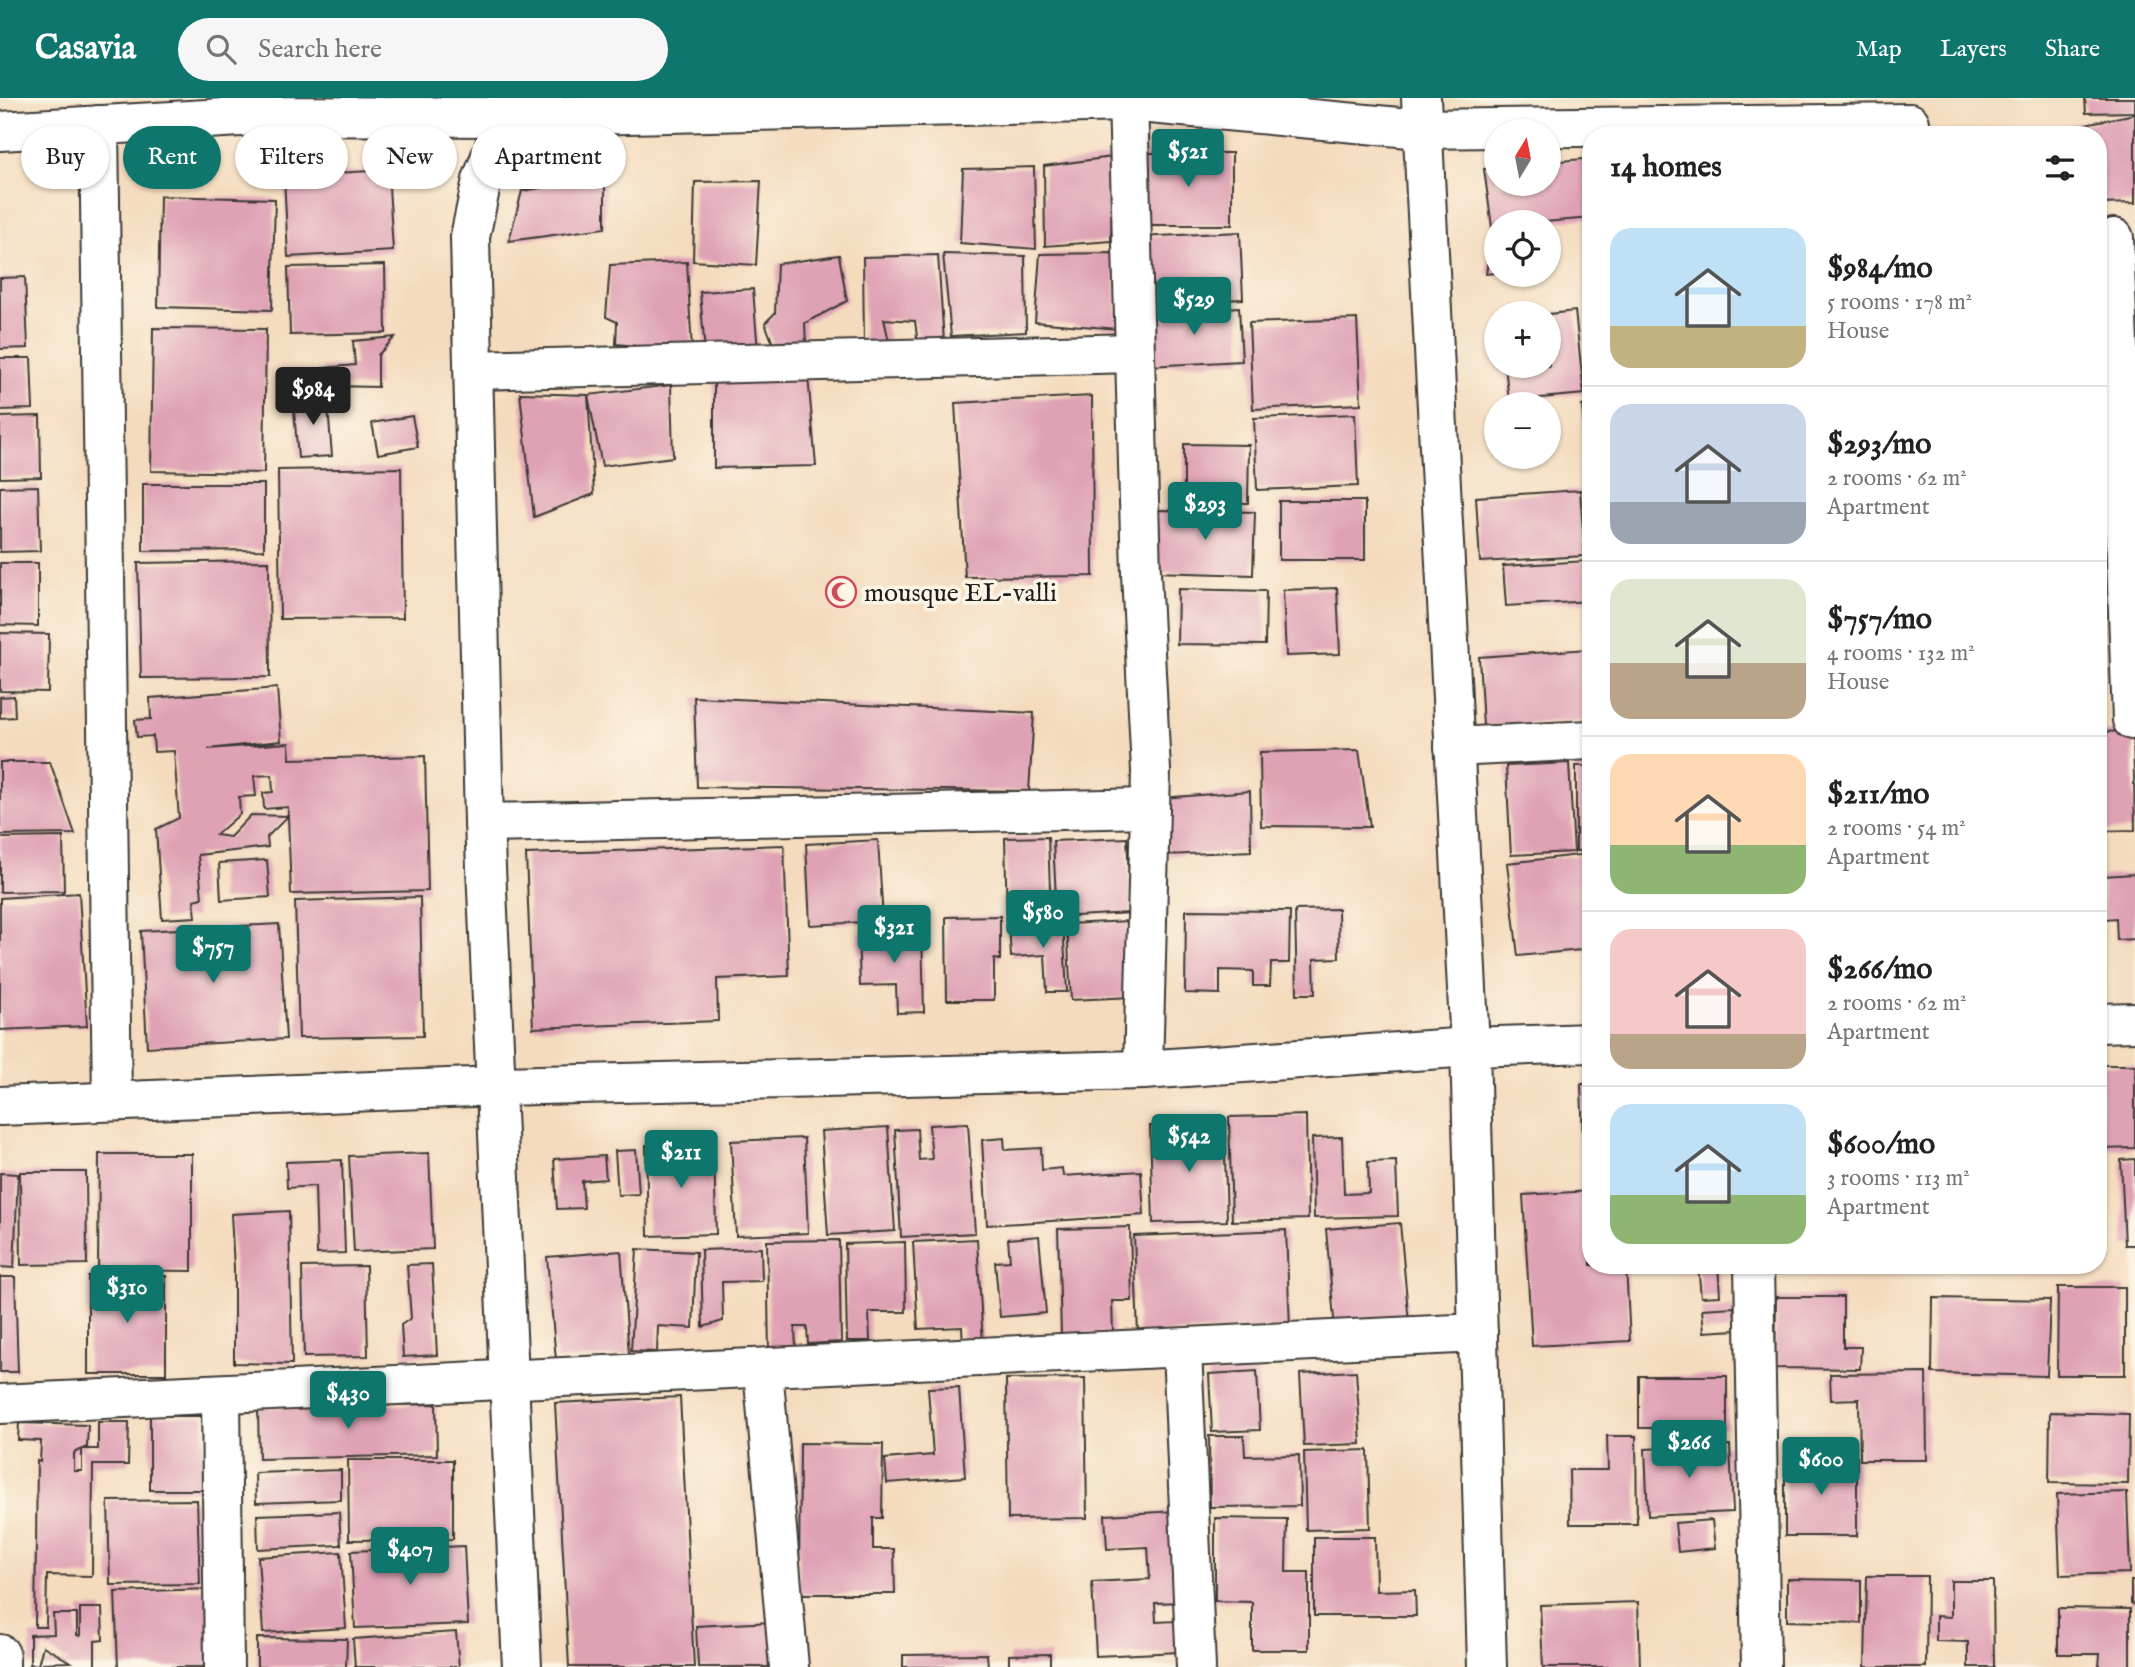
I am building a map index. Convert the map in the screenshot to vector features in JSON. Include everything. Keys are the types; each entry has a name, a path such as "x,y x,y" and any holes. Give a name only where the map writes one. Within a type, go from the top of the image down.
{"street":[{"path":"1128,100 1141,573 1152,771 1143,1070"},
{"path":"0,131 99,125 241,108 507,108 1128,100 1421,113 1910,119"},
{"path":"507,108 482,180 470,237 484,823 498,1086 522,1667"},
{"path":"1421,113 1470,1047 1487,1667"},
{"path":"99,125 112,1101"},
{"path":"2116,238 2122,720"},
{"path":"474,370 1135,353"},
{"path":"1454,747 1582,740"},
{"path":"484,823 1149,808"},
{"path":"2107,1023 2135,1021"},
{"path":"0,1106 498,1086 1143,1070 1470,1047 1582,1043"},
{"path":"1754,1274 1761,1667"},
{"path":"0,1404 1478,1333"},
{"path":"1182,1349 1196,1667"},
{"path":"763,1369 789,1667"},
{"path":"220,1394 224,1667"},
{"path":"0,1654 1,1667"}],"building":[{"path":"2085,98 2135,98 2135,112 2086,113"},
{"path":"2135,114 2135,203 2107,204 2107,126 2075,126"},
{"path":"1143,153 1232,153 1232,225 1143,225"},
{"path":"1113,157 1111,241 1045,246 1044,166"},
{"path":"1582,159 1582,219 1561,221 1561,210 1490,210 1488,196 1561,196 1561,161"},
{"path":"1034,167 1036,249 960,243 963,169"},
{"path":"348,172 362,172 362,189 389,189 393,251 288,257 285,189 348,189"},
{"path":"761,181 756,265 693,261 695,182"},
{"path":"605,189 605,228 509,241 522,191"},
{"path":"160,196 275,199 272,310 158,307"},
{"path":"1240,232 1243,299 1143,304 1140,237"},
{"path":"1114,253 1118,329 1035,322 1040,254"},
{"path":"943,254 1025,256 1026,332 951,336"},
{"path":"839,255 847,301 805,323 806,344 775,349 765,323 775,313 777,264"},
{"path":"938,255 944,342 918,345 915,321 884,319 890,346 864,343 863,257"},
{"path":"687,262 692,351 616,344 617,322 606,317 610,265"},
{"path":"385,265 386,333 290,335 288,267"},
{"path":"25,277 28,348 0,349 0,278"},
{"path":"753,289 758,352 705,352 700,292"},
{"path":"1239,307 1242,361 1149,366 1146,313"},
{"path":"1575,311 1582,394 1561,396 1561,392 1508,392 1506,378 1561,378 1561,313"},
{"path":"1357,319 1361,404 1253,409 1249,323"},
{"path":"153,328 266,329 264,473 151,471"},
{"path":"395,337 378,355 378,387 330,386 322,368 355,365 353,341"},
{"path":"0,358 31,358 33,409 0,410"},
{"path":"808,376 816,466 714,468 714,380"},
{"path":"671,385 673,457 602,466 588,395"},
{"path":"520,393 588,395 594,494 534,517"},
{"path":"327,395 332,456 298,458 293,399"},
{"path":"1092,396 1093,576 965,577 955,403"},
{"path":"1355,414 1358,486 1257,490 1254,418"},
{"path":"40,416 41,477 0,478 0,417"},
{"path":"412,416 418,447 378,454 372,423"},
{"path":"1184,444 1249,445 1248,503 1184,502"},
{"path":"401,468 403,618 280,619 278,470"},
{"path":"143,484 264,484 264,550 143,551"},
{"path":"38,486 40,551 0,552 0,487"},
{"path":"1580,490 1582,556 1480,562 1476,497"},
{"path":"1279,501 1365,501 1365,560 1279,560"},
{"path":"1157,510 1255,512 1253,575 1155,572"},
{"path":"269,561 270,677 141,678 138,563"},
{"path":"1582,561 1582,601 1506,606 1503,566"},
{"path":"0,563 38,563 38,626 0,625"},
{"path":"1337,588 1340,654 1286,656 1283,590"},
{"path":"1178,589 1266,591 1265,645 1177,644"},
{"path":"0,633 49,634 48,692 0,691"},
{"path":"1582,649 1582,721 1483,726 1479,657"},
{"path":"277,688 281,741 208,749 289,743 290,759 425,756 428,891 291,894 288,816 267,837 268,847 198,855 202,898 194,900 196,917 162,919 156,829 179,818 174,751 154,752 153,736 137,737 135,720 151,719 150,698","holes":["272,775 273,792 263,793 264,809 288,807 288,816 251,815 230,837 216,835 240,814 239,797 256,796 254,776"]},
{"path":"14,696 15,717 0,718 0,697"},
{"path":"694,697 1034,713 1029,791 697,787"},
{"path":"2133,731 2135,830 2107,831 2107,732"},
{"path":"1359,750 1370,827 1261,826 1260,752"},
{"path":"0,762 50,762 75,834 0,835"},
{"path":"1569,763 1574,852 1511,855 1506,766"},
{"path":"1576,766 1582,766 1582,851 1576,851"},
{"path":"1250,791 1251,851 1168,855 1163,798"},
{"path":"63,837 64,891 0,892 0,838"},
{"path":"1048,837 1051,917 1007,919 1005,838"},
{"path":"1127,838 1131,913 1057,917 1053,841"},
{"path":"878,840 883,921 810,925 806,844"},
{"path":"784,845 789,976 717,979 718,1021 533,1028 526,854"},
{"path":"1582,855 1582,950 1518,956 1507,863"},
{"path":"267,860 270,897 221,900 219,863"},
{"path":"2135,874 2135,939 2117,940 2116,918 2107,919 2107,876"},
{"path":"79,893 87,1026 0,1030 0,898"},
{"path":"420,897 423,1036 299,1038 295,901"},
{"path":"1338,909 1339,958 1314,959 1315,994 1297,994 1295,910"},
{"path":"1186,910 1290,911 1289,963 1271,963 1270,986 1253,986 1253,971 1220,970 1220,994 1185,993"},
{"path":"1000,916 1000,960 994,959 994,1000 947,1000 946,917"},
{"path":"1129,921 1133,997 1071,1000 1067,924"},
{"path":"1063,922 1067,992 1047,992 1045,955 1011,957 1009,925"},
{"path":"279,924 286,1039 147,1047 141,931"},
{"path":"922,930 924,1012 897,1013 896,985 860,986 858,932"},
{"path":"2107,1065 2135,1065 2135,1148 2107,1149"},
{"path":"1306,1115 1308,1219 1232,1221 1229,1117"},
{"path":"968,1123 975,1233 901,1237 895,1130 917,1129 919,1160 932,1159 929,1125"},
{"path":"1224,1124 1227,1221 1153,1223 1150,1126"},
{"path":"888,1127 895,1231 828,1235 821,1131"},
{"path":"1342,1137 1344,1194 1369,1193 1368,1162 1396,1161 1398,1216 1314,1218 1312,1138"},
{"path":"804,1138 808,1233 736,1236 731,1141"},
{"path":"1004,1138 1005,1150 1041,1148 1042,1170 1062,1168 1063,1176 1141,1171 1144,1215 987,1225 982,1140"},
{"path":"714,1144 716,1234 648,1236 646,1145"},
{"path":"636,1150 639,1194 618,1195 615,1151"},
{"path":"429,1153 433,1249 354,1252 349,1156"},
{"path":"99,1154 192,1154 192,1271 98,1270"},
{"path":"604,1156 606,1179 582,1181 584,1208 557,1209 554,1159"},
{"path":"2135,1159 2135,1245 2125,1245 2121,1160"},
{"path":"342,1160 345,1253 317,1254 315,1186 287,1188 286,1162"},
{"path":"20,1172 86,1172 87,1264 21,1265"},
{"path":"0,1173 18,1174 14,1268 0,1267"},
{"path":"1582,1192 1582,1274 1626,1274 1630,1341 1532,1346 1523,1195"},
{"path":"289,1211 292,1364 234,1363 231,1214"},
{"path":"1400,1223 1409,1323 1335,1330 1326,1229"},
{"path":"1130,1227 1132,1301 1112,1301 1113,1333 1061,1334 1058,1229"},
{"path":"1286,1230 1290,1328 1138,1334 1134,1236"},
{"path":"1039,1236 1046,1313 1000,1317 995,1262 1010,1261 1008,1239"},
{"path":"977,1239 983,1345 963,1346 962,1327 918,1329 913,1242"},
{"path":"839,1240 841,1342 808,1344 807,1327 795,1327 796,1350 769,1351 767,1241"},
{"path":"905,1242 906,1312 869,1312 870,1341 847,1341 845,1244"},
{"path":"761,1248 762,1281 722,1282 723,1321 703,1327 701,1250"},
{"path":"637,1249 696,1252 693,1328 658,1326 657,1352 631,1351"},
{"path":"621,1251 629,1355 556,1360 547,1257"},
{"path":"432,1264 437,1355 403,1357 401,1325 411,1318 407,1265"},
{"path":"366,1266 368,1356 304,1357 302,1267"},
{"path":"1699,1274 1719,1274 1720,1296 1701,1297"},
{"path":"88,1276 166,1276 166,1374 88,1374"},
{"path":"0,1277 15,1277 18,1372 0,1372"},
{"path":"2058,1287 2125,1287 2125,1375 2057,1375"},
{"path":"1776,1297 1843,1297 1843,1347 1861,1347 1860,1369 1775,1368"},
{"path":"1933,1298 2050,1300 2047,1376 1932,1373"},
{"path":"1734,1307 1736,1330 1704,1332 1702,1309"},
{"path":"1257,1371 1260,1430 1212,1432 1209,1374"},
{"path":"1356,1371 1361,1444 1304,1446 1300,1374"},
{"path":"1926,1373 1927,1460 1860,1460 1859,1399 1831,1400 1830,1374"},
{"path":"1639,1376 1727,1376 1727,1428 1639,1428"},
{"path":"1085,1378 1087,1518 1008,1519 1006,1379"},
{"path":"959,1387 965,1477 887,1483 885,1459 933,1455 928,1388"},
{"path":"680,1397 694,1667 569,1667 555,1403"},
{"path":"436,1404 437,1455 259,1459 258,1408"},
{"path":"2050,1412 2129,1414 2128,1484 2049,1483"},
{"path":"150,1416 204,1416 204,1490 150,1490"},
{"path":"98,1422 129,1422 128,1465 93,1465 92,1576 47,1575 46,1627 35,1627 37,1461 40,1462 41,1441 18,1440 19,1423 88,1425 87,1447 83,1449 98,1449","holes":["82,1449 82,1471 74,1471 74,1453"]},
{"path":"1209,1436 1244,1436 1245,1456 1299,1455 1300,1506 1210,1507"},
{"path":"1607,1436 1636,1436 1637,1524 1570,1524 1569,1470 1608,1470"},
{"path":"800,1443 883,1444 882,1518 873,1518 873,1549 894,1549 895,1594 799,1594"},
{"path":"1730,1445 1733,1512 1648,1516 1645,1449"},
{"path":"1368,1450 1370,1528 1306,1530 1304,1452"},
{"path":"1785,1457 1857,1457 1857,1536 1785,1536"},
{"path":"348,1460 453,1460 453,1539 349,1540"},
{"path":"341,1470 341,1500 256,1503 255,1473"},
{"path":"2127,1492 2130,1573 2060,1575 2057,1494"},
{"path":"197,1500 200,1584 110,1585 108,1501"},
{"path":"1178,1511 1184,1602 1155,1603 1156,1622 1177,1621 1179,1652 1096,1656 1092,1582 1150,1579 1148,1547 1107,1549 1105,1515"},
{"path":"339,1512 341,1545 258,1549 257,1515"},
{"path":"1215,1518 1287,1519 1286,1572 1309,1572 1309,1650 1252,1650 1252,1602 1215,1601"},
{"path":"1712,1520 1715,1548 1678,1552 1675,1523"},
{"path":"1314,1537 1375,1537 1376,1591 1415,1590 1416,1616 1314,1616"},
{"path":"464,1546 468,1624 355,1628 351,1551"},
{"path":"341,1552 346,1628 263,1633 258,1557"},
{"path":"1867,1576 1927,1576 1926,1667 1865,1667"},
{"path":"1787,1579 1861,1580 1861,1623 1787,1621"},
{"path":"1951,1581 1993,1581 1994,1667 1968,1667 1968,1642 1936,1641 1936,1616 1951,1617"},
{"path":"2131,1581 2135,1581 2135,1605 2131,1604"},
{"path":"211,1589 213,1667 118,1667 115,1592"},
{"path":"1638,1602 1640,1667 1543,1667 1540,1605"},
{"path":"80,1608 102,1608 103,1640 95,1641 95,1667 43,1667 43,1663 70,1662 43,1646 38,1665 30,1664 30,1635 54,1634 53,1614 77,1614 77,1635 80,1636"},
{"path":"2058,1608 2130,1609 2130,1667 2099,1667 2100,1654 2058,1654"},
{"path":"772,1622 774,1667 698,1667 696,1626"},
{"path":"456,1632 459,1667 355,1667 353,1639"},
{"path":"257,1638 347,1639 346,1667 257,1667"},
{"path":"987,1654 988,1667 903,1667 903,1655"},
{"path":"1050,1654 1050,1667 1009,1667 1009,1655"}],"place":[{"name":"mousque EL-valli","path":"841,592"}]}
